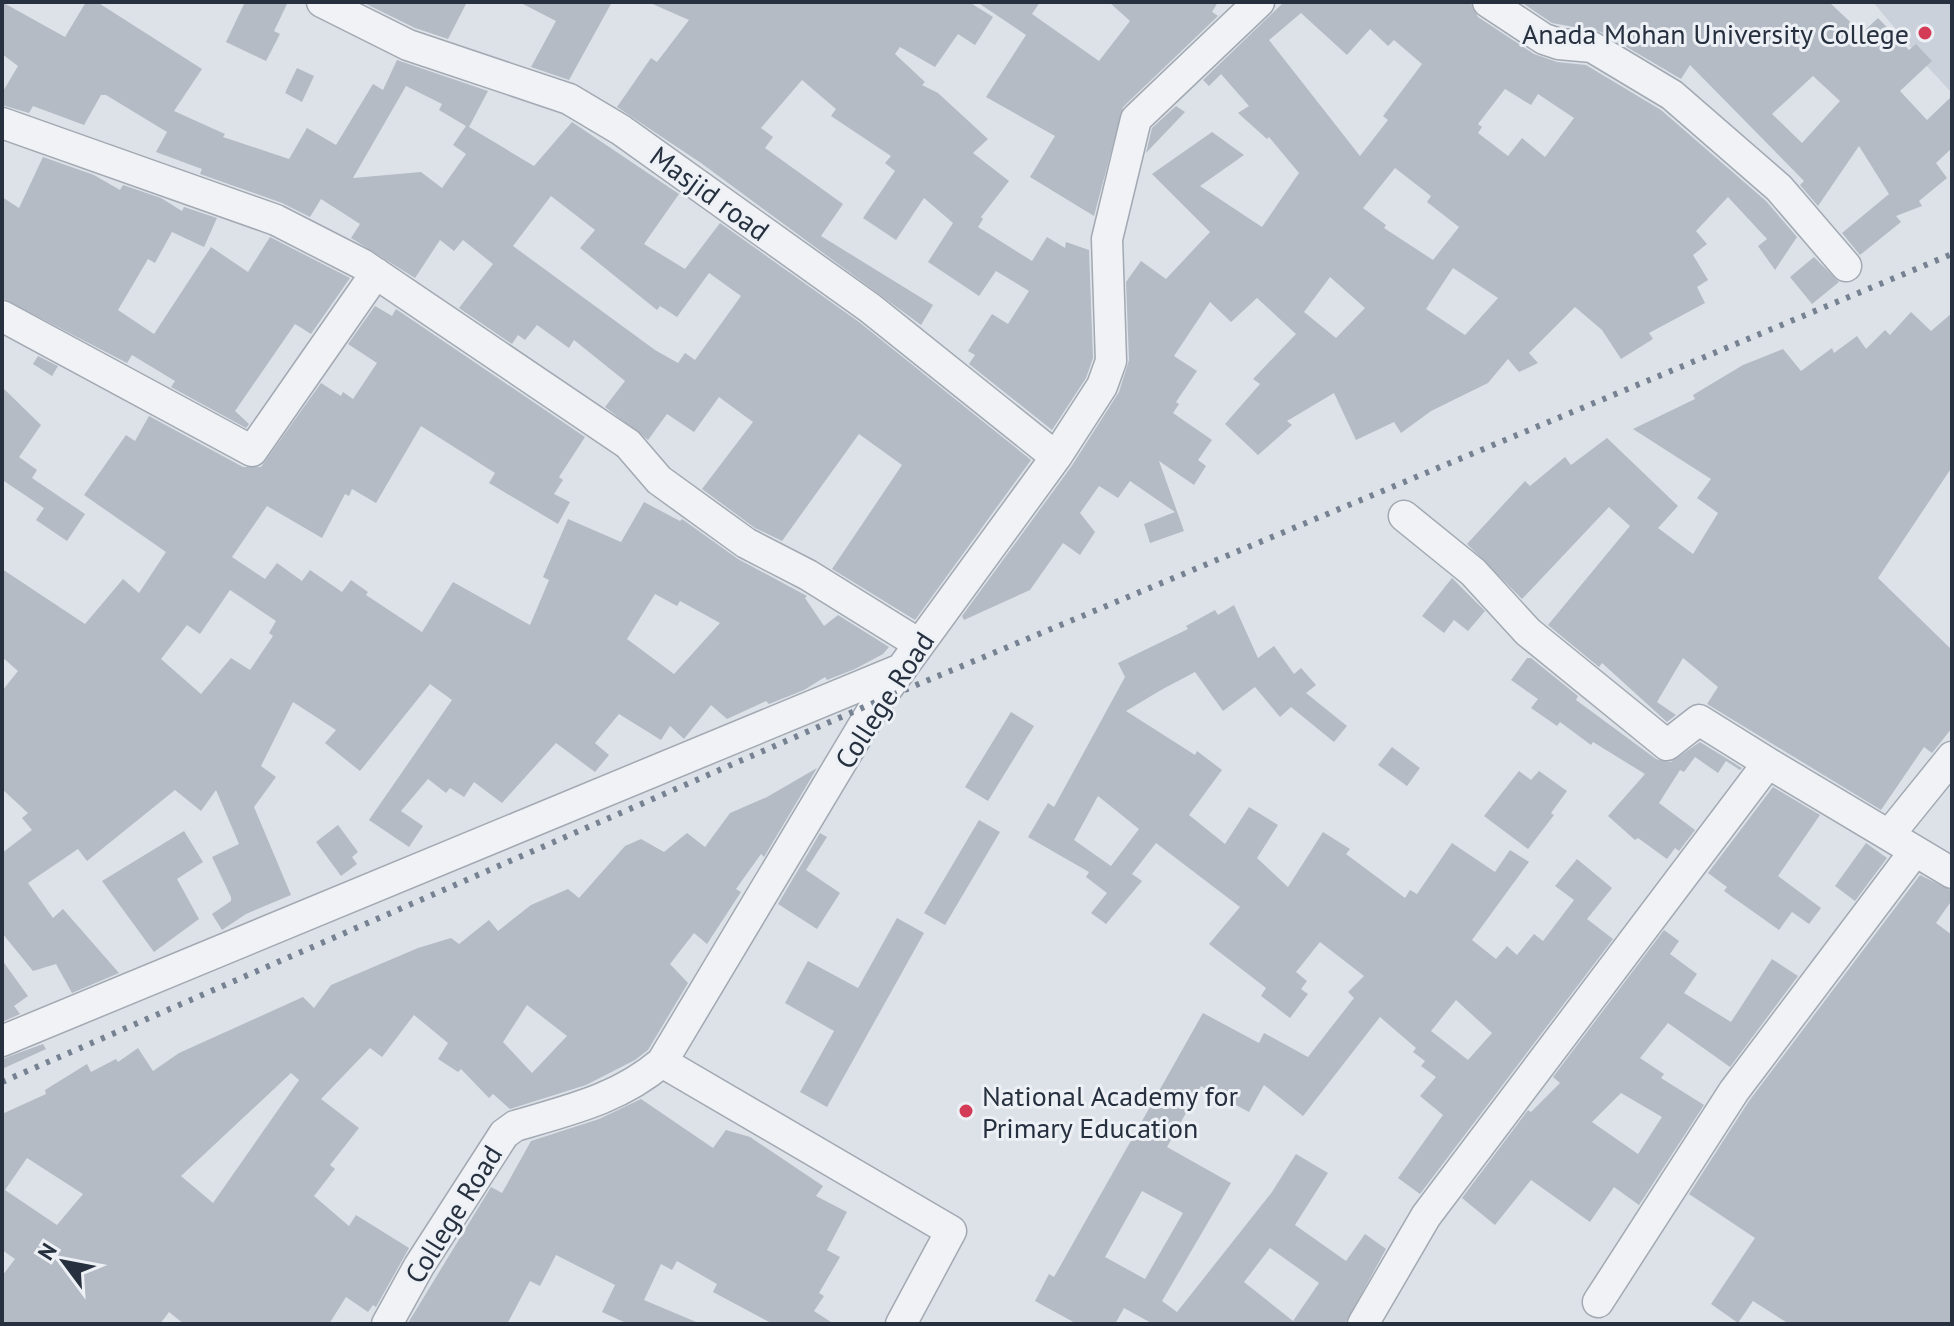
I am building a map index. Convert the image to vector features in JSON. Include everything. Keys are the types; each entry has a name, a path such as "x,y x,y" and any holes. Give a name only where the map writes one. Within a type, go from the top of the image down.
{"street":[{"name":"Masjid road","path":"322,2 408,45 569,99 621,130 870,308 1056,457"},
{"name":"College Road","path":"387,1324 419,1266 504,1134 515,1126 607,1099 638,1083 662,1062 878,701 1056,457 1102,386 1111,361 1107,239 1136,119 1259,2"},
{"path":"1488,2 1544,39 1559,44 1592,47 1672,95 1779,188 1846,266"},
{"path":"2,123 276,220 376,273 628,444 659,480 746,543 808,575 919,644"},
{"path":"2,316 252,451 376,273"},
{"path":"1404,516 1473,572 1528,632 1667,745 1699,720 1952,873"},
{"path":"2,1041 901,669"},
{"path":"1889,835 1952,757"},
{"path":"1363,1324 1426,1216 1768,763"},
{"path":"1598,1302 1734,1091 1915,851"},
{"path":"662,1062 951,1231 901,1324"}],"shaded area":[{"name":"Anada Mohan University College","path":"1873,2 1952,2 1952,93 1924,63"}],"building":[{"path":"2,2 65,37 86,2 97,2 202,69 174,111 225,134 223,137 289,159 307,128 336,145 373,84 383,90 397,60 488,91 469,127 534,166 572,122 679,194 644,244 685,269 720,223 859,322 1031,460 915,620 832,569 902,465 859,434 782,541 755,528 702,489 753,422 719,397 694,432 667,414 648,440 605,407 625,381 574,340 569,348 537,325 525,340 518,335 512,344 459,308 493,264 463,240 454,251 440,240 415,278 351,238 360,224 321,199 310,217 282,203 200,174 202,169 156,152 167,132 106,95 101,95 84,125 33,106 29,113 2,105 2,93 18,66 2,54","holes":["406,86 442,104 439,110 466,126 453,145 466,154 442,188 421,172 353,178","551,196 595,230 580,248 657,310 660,306 677,317 709,273 741,296 695,360 685,353 678,363 655,350 513,246"]},
{"path":"245,2 288,2 274,31 280,34 266,61 226,42"},
{"path":"362,2 467,2 448,39 415,28"},
{"path":"519,2 612,2 569,80 531,67 556,21"},
{"path":"648,2 969,2 993,17 975,45 958,34 935,67 900,47 895,54 925,82 922,85 938,93 988,139 973,153 1009,181 981,217 983,219 978,227 1032,261 1047,237 1065,248 1066,242 1089,250 1093,358 1086,378 1052,430 969,364 975,355 968,351 992,314 1008,324 1029,291 996,271 979,296 928,262 953,223 924,198 896,240 863,218 895,171 885,163 891,156 831,116 836,109 802,80 761,128 773,137 765,148 843,204 821,236 933,305 921,325 701,163 617,107 651,58 657,62 689,20"},
{"path":"977,2 1040,2 1032,14 1099,61 1130,21 1109,2 1218,2 1212,12 1218,16 1123,107 1094,216 1030,177 1055,136 986,97 1026,35"},
{"path":"1284,2 1470,2 1478,17 1534,54 1557,62 1586,65 1661,110 1766,201 1797,237 1775,270 1758,246 1767,239 1728,197 1696,231 1707,244 1693,255 1708,280 1697,287 1705,303 1649,333 1653,339 1621,359 1602,330 1575,307 1529,353 1538,363 1519,372 1508,359 1488,383 1431,411 1401,433 1394,422 1356,440 1334,393 1287,421 1292,425 1258,455 1225,424 1260,384 1253,379 1296,334 1257,298 1231,322 1210,302 1174,356 1197,371 1176,402 1179,404 1173,413 1212,440 1198,460 1206,466 1194,485 1159,461 1184,531 1150,543 1144,524 1175,512 1130,481 1118,498 1099,486 1080,513 1095,532 1080,555 1063,543 1030,590 964,620 962,616 1071,467 1119,392 1129,360 1126,282 1141,261 1166,279 1210,232 1152,174 1212,132 1244,155 1200,186 1262,227 1299,173 1269,137 1267,139 1238,113 1249,106 1221,74 1209,86 1203,80","holes":["1301,13 1347,55 1370,29 1388,46 1394,40 1422,64 1383,116 1388,120 1360,156 1269,40","1505,89 1531,105 1538,94 1574,118 1545,157 1522,138 1508,156 1478,133 1482,127 1478,124","1395,168 1431,196 1427,202 1459,227 1433,260 1384,228 1386,225 1363,208","1453,268 1498,298 1465,335 1426,309","1330,277 1365,308 1336,338 1304,312"]},
{"path":"1521,2 1829,2 1862,33 1878,18 1909,50 1916,44 1932,61 1900,91 1927,120 1952,96 1952,148 1936,163 1947,178 1919,201 1922,206 1896,216 1901,222 1860,255 1842,233 1889,194 1859,146 1818,206 1800,185 1804,181 1690,65 1681,79 1601,32 1552,23","holes":["1813,76 1840,101 1802,143 1772,114"]},
{"path":"297,68 314,76 302,102 285,93"},
{"path":"1176,106 1185,112 1146,153 1152,128"},
{"path":"43,157 94,175 120,190 123,185 161,198 182,211 184,207 217,218 204,247 172,232 155,263 148,259 118,310 154,334 211,247 248,272 270,237 350,278 311,334 295,324 235,411 249,424 246,428 171,387 175,381 132,355 127,363 2,298 2,197 19,208"},
{"path":"1814,257 1839,282 1812,304 1790,277"},
{"path":"375,306 392,316 396,309 585,437 559,477 563,480 554,494 570,502 558,524 489,483 495,473 421,426 376,503 352,489 349,496 345,494 322,538 267,506 232,557 265,579 277,563 302,581 310,570 342,592 351,580 368,592 366,595 422,632 453,582 530,625 549,580 543,577 568,519 621,542 644,502 680,521 682,519 738,559 807,596 805,598 824,626 838,615 889,647 883,654 855,669 827,680 825,677 804,690 769,704 766,701 727,719 711,705 684,739 670,726 661,740 619,714 595,743 609,755 595,772 556,743 502,803 474,782 464,797 450,788 446,793 428,779 401,811 423,826 409,847 369,820 452,700 430,684 360,771 325,743 336,730 293,702 261,766 276,777 254,807 291,895 246,914 222,930 212,914 231,901 231,897 212,857 239,844 216,790 201,811 175,790 87,861 78,849 28,883 53,918 63,909 119,973 72,993 56,964 33,971 2,933 2,853 32,830 22,818 28,813 2,789 2,691 18,671 2,657 2,569 85,624 123,579 139,593 166,552 84,495 126,435 135,441 149,416 243,467 261,467 321,383 341,396 343,392 353,399 377,363 348,344","holes":["230,590 276,621 269,633 273,636 250,670 231,658 201,694 161,659 187,625 200,634","655,594 677,606 680,601 720,623 674,674 627,639"]},
{"path":"1911,312 1931,331 1952,313 1952,467 1878,578 1952,650 1952,728 1932,753 1924,747 1881,810 1707,704 1718,687 1683,658 1657,702 1676,715 1667,722 1602,663 1599,667 1548,625 1630,526 1609,507 1522,599 1467,544 1525,481 1530,486 1565,457 1571,465 1607,438 1678,506 1658,528 1693,554 1718,513 1697,498 1711,479 1633,429 1695,399 1693,395 1743,365 1783,349 1801,371 1832,348 1834,353 1857,336 1866,349 1885,330 1890,335"},
{"path":"38,356 58,366 52,376 33,364"},
{"path":"2,387 41,425 19,457 37,470 32,478 85,514 67,541 36,520 44,508 4,481 2,484"},
{"path":"1452,578 1485,611 1468,631 1454,620 1444,633 1422,616"},
{"path":"1234,605 1258,658 1274,646 1294,674 1301,668 1316,685 1306,693 1347,726 1334,742 1291,707 1280,717 1255,687 1223,711 1195,672 1161,690 1126,711 1195,755 1197,751 1222,770 1189,815 1225,844 1249,807 1278,825 1257,858 1288,887 1323,832 1350,849 1346,854 1405,898 1410,890 1417,894 1452,843 1495,872 1510,850 1529,862 1472,940 1496,959 1507,946 1517,955 1534,934 1543,941 1574,900 1555,886 1577,859 1612,888 1587,919 1613,939 1420,1194 1398,1178 1443,1115 1420,1096 1436,1077 1421,1066 1425,1061 1413,1052 1416,1048 1380,1017 1303,1116 1264,1085 1249,1112 1201,1086 1167,1147 1231,1183 1162,1301 1177,1312 1272,1192 1296,1154 1328,1173 1295,1225 1346,1261 1365,1234 1386,1249 1345,1324 1153,1324 1124,1308 1115,1324 1077,1324 1035,1301 1049,1274 1054,1277 1203,1013 1259,1043 1264,1033 1308,1057 1354,998 1348,992 1364,976 1320,942 1296,972 1307,981 1301,989 1308,994 1290,1018 1261,996 1266,988 1209,944 1240,907 1156,843 1132,874 1142,881 1106,924 1091,913 1107,893 1086,877 1089,872 1028,837 1048,803 1054,807 1125,677 1118,663 1188,629 1186,626 1215,610 1218,615","holes":["1098,796 1139,829 1111,866 1074,840","1456,1000 1492,1033 1468,1060 1431,1031","1142,1191 1183,1213 1145,1279 1105,1257","1270,1248 1319,1283 1293,1321 1244,1282"]},
{"path":"1527,658 1578,696 1576,700 1656,759 1671,762 1700,742 1742,768 1740,770 1726,761 1718,773 1695,757 1684,772 1680,770 1659,803 1695,830 1679,851 1675,848 1667,859 1638,838 1635,840 1608,816 1645,774 1593,742 1591,745 1560,722 1557,726 1531,708 1538,699 1511,680"},
{"path":"1011,712 1034,726 988,801 965,787"},
{"path":"1392,747 1420,768 1407,786 1378,765"},
{"path":"817,768 764,857 761,854 736,889 741,892 707,944 694,933 670,964 688,983 648,1050 635,1060 586,1085 510,1109 493,1094 489,1098 461,1069 458,1072 438,1059 448,1043 414,1015 382,1057 370,1048 321,1099 359,1128 330,1165 335,1169 314,1196 349,1226 356,1215 409,1248 376,1307 373,1305 368,1312 346,1297 329,1324 184,1324 169,1312 160,1324 2,1324 2,1276 15,1259 2,1250 2,1114 46,1094 45,1090 87,1064 91,1072 116,1059 118,1062 138,1048 153,1071 179,1053 303,997 314,1008 331,985 418,948 451,938 459,944 489,920 498,931 531,905 568,889 579,898 625,846 641,839 664,852 687,833 705,847 730,813 767,797","holes":["527,1005 567,1036 532,1073 503,1042","291,1073 299,1080 213,1203 181,1176","27,1158 83,1194 57,1225 5,1190"]},
{"path":"1519,771 1531,780 1539,771 1567,791 1551,813 1554,815 1528,849 1484,816"},
{"path":"1773,787 1820,815 1778,876 1821,908 1809,924 1792,912 1779,930 1724,891 1727,887 1708,873"},
{"path":"979,820 1000,832 945,925 924,913"},
{"path":"338,825 358,852 352,857 357,864 341,876 316,842"},
{"path":"184,831 203,862 177,879 199,919 154,952 102,881"},
{"path":"820,833 827,837 806,870 840,893 817,929 778,904"},
{"path":"1866,843 1887,858 1855,901 1835,886"},
{"path":"1920,875 1952,891 1952,900 1936,923 1952,935 1952,1324 1789,1324 1753,1301 1738,1323 1711,1304 1755,1238 1689,1194 1749,1101"},
{"path":"897,918 924,933 827,1107 800,1092 834,1031 785,1003 808,961 858,988"},
{"path":"1664,930 1679,941 1670,954 1697,974 1684,993 1731,1022 1772,959 1798,976 1730,1067 1668,1023 1640,1058 1664,1074 1661,1078 1704,1105 1639,1205 1614,1187 1590,1222 1531,1180 1495,1225 1462,1198 1528,1110 1531,1112 1560,1083 1553,1077","holes":["1621,1093 1662,1117 1638,1154 1592,1122"]},
{"path":"2,960 28,996 14,1006 20,1014 2,1022"},
{"path":"43,1044 46,1049 2,1069 2,1059"},
{"path":"641,1099 713,1148 726,1130 750,1137 823,1186 816,1196 847,1212 827,1250 840,1257 819,1293 824,1296 814,1311 834,1324 773,1324 713,1292 717,1284 677,1261 672,1270 661,1264 644,1300 701,1324 628,1324 602,1312 615,1285 556,1255 540,1286 530,1281 507,1324 408,1323 491,1187 502,1193 531,1141 599,1119"}],"railway":[{"path":"2,1082 878,701 1952,254"}],"place":[{"name":"Anada Mohan University College","path":"1925,33"},
{"name":"National Academy for Primary Education","path":"966,1111"}]}
